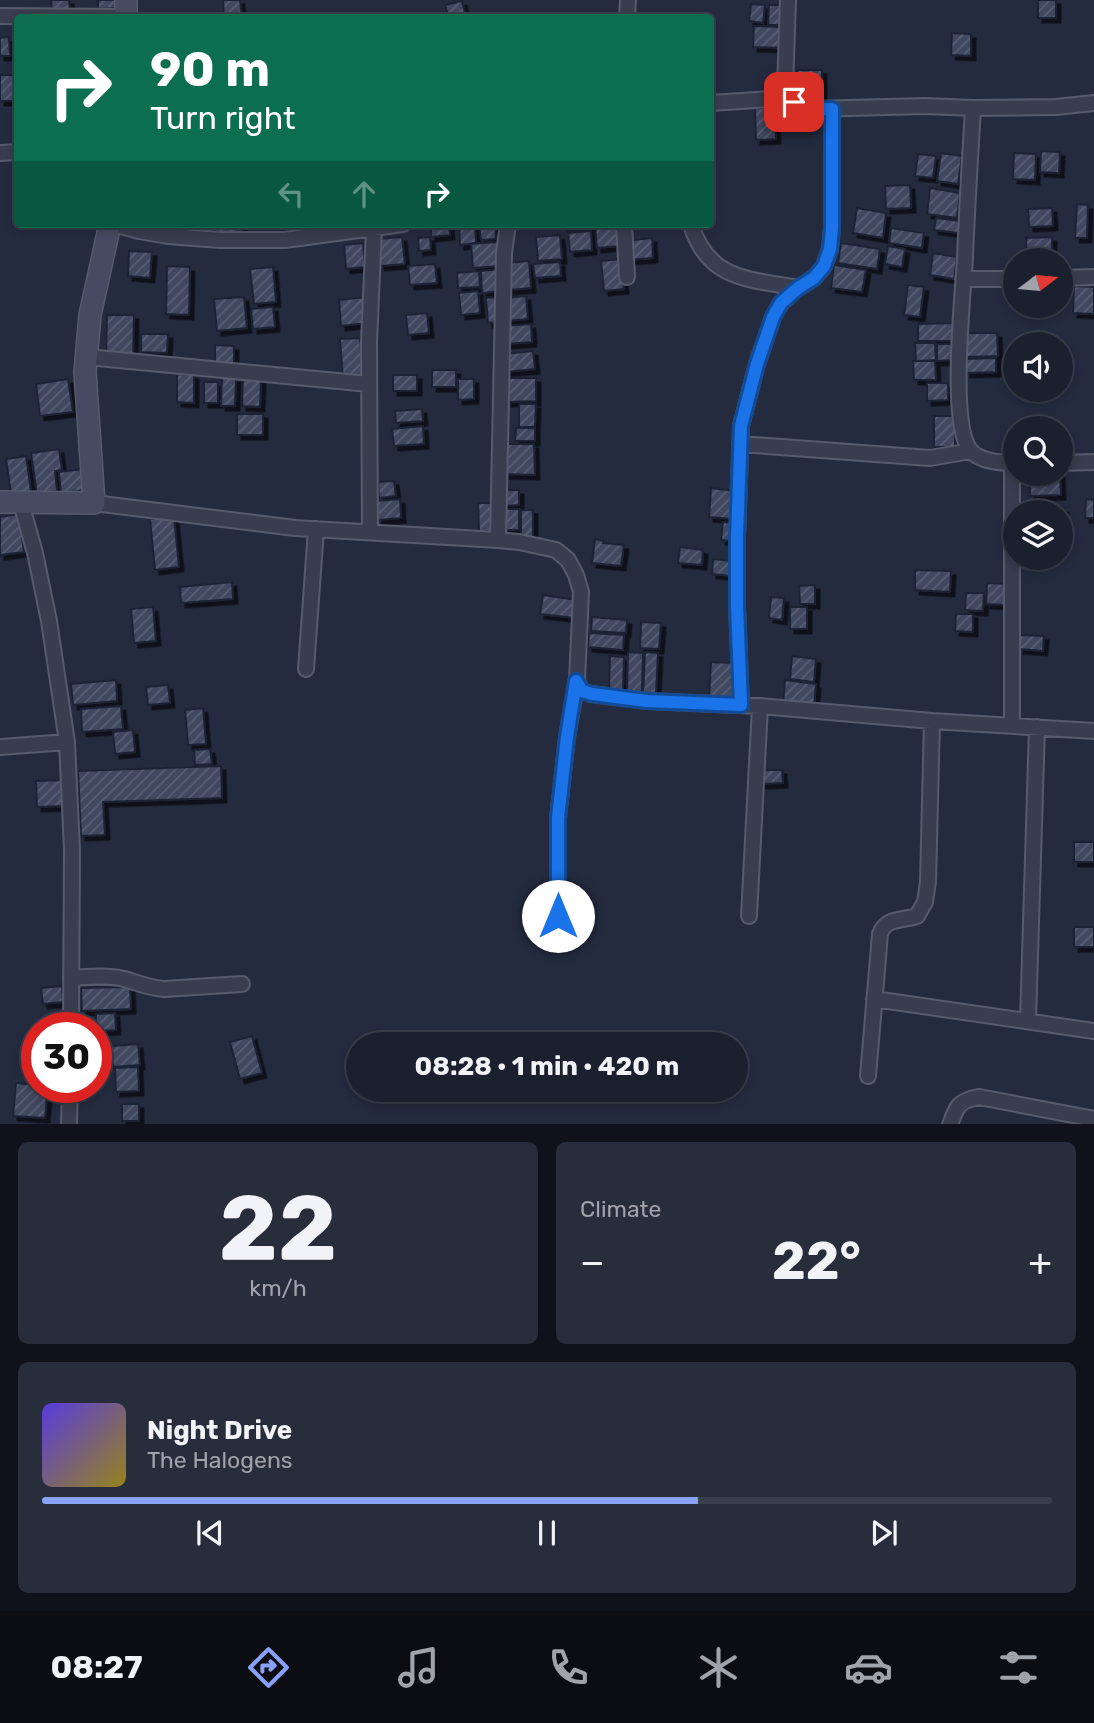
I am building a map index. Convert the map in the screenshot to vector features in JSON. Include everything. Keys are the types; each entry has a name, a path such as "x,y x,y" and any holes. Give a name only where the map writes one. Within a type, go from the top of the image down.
{"street":[{"path":"788,0 785,90 788,98"},
{"path":"714,103 788,98 811,109 1056,107 1094,103"},
{"path":"973,108 959,363 961,424 965,441 971,451 983,459 1003,463"},
{"path":"741,705 737,606 741,426 773,317 781,303 814,278 824,266 830,249 832,109"},
{"path":"94,503 85,372 90,315 111,228"},
{"path":"127,228 168,236 220,240 285,240 380,228"},
{"path":"498,540 504,253 507,228"},
{"path":"624,228 627,277"},
{"path":"692,228 704,252 716,265 733,275 798,288"},
{"path":"370,532 369,342 374,229"},
{"path":"1073,278 1094,277"},
{"path":"963,279 1003,279"},
{"path":"87,356 369,384"},
{"path":"740,444 930,458 971,451"},
{"path":"1073,463 1094,462"},
{"path":"1012,726 1014,486"},
{"path":"71,1012 72,850 67,742 36,553 10,503 94,503 295,528 498,540 556,550 568,560 582,592 576,681 558,818 558,916"},
{"path":"306,669 316,529"},
{"path":"576,681 582,691 592,694 647,701 760,706 932,721 1094,731"},
{"path":"749,916 760,706"},
{"path":"868,1076 878,946 883,928 887,923 917,916 925,902 928,883 932,721"},
{"path":"1028,1021 1037,727"},
{"path":"0,747 67,742"},
{"path":"72,978 122,979 164,989 242,984"},
{"path":"874,999 1094,1031"},
{"path":"950,1124 956,1108 965,1100 979,1097 1094,1119"},
{"path":"69,1124 70,1103"}],"building":[{"path":"51,0 69,0 70,14 52,14"},
{"path":"98,0 118,0 118,8 98,9"},
{"path":"223,0 240,0 242,14 224,14"},
{"path":"1038,0 1056,0 1056,18 1038,18"},
{"path":"462,1 465,14 448,14 445,5"},
{"path":"751,4 765,5 763,23 749,21"},
{"path":"769,5 783,5 782,25 768,25"},
{"path":"754,26 781,27 780,48 753,47"},
{"path":"952,33 971,34 971,56 951,55"},
{"path":"9,37 10,56 0,56 0,38"},
{"path":"797,70 822,70 822,99 798,100"},
{"path":"0,75 14,75 14,101 0,101"},
{"path":"755,108 775,108 776,139 756,140"},
{"path":"1041,151 1060,152 1059,173 1040,172"},
{"path":"941,153 962,156 958,184 937,181"},
{"path":"1014,153 1036,154 1035,180 1013,179"},
{"path":"918,154 936,156 933,178 915,176"},
{"path":"910,185 911,208 886,209 885,186"},
{"path":"930,188 960,193 957,218 927,214"},
{"path":"1077,204 1088,205 1087,238 1075,238"},
{"path":"857,208 886,213 883,238 853,233"},
{"path":"1052,208 1053,226 1029,227 1028,209"},
{"path":"936,218 960,221 958,233 934,230"},
{"path":"215,228 243,228 243,231 215,234"},
{"path":"294,228 314,228 315,233 295,235"},
{"path":"431,228 449,228 450,235 431,237"},
{"path":"459,228 475,228 476,243 460,245"},
{"path":"480,228 495,228 496,239 481,240"},
{"path":"567,228 592,229 567,231"},
{"path":"595,228 619,228 621,246 597,248"},
{"path":"891,228 924,233 922,248 889,243"},
{"path":"591,231 592,250 570,252 568,233"},
{"path":"560,235 562,259 538,261 536,237"},
{"path":"402,237 405,264 380,266 377,239"},
{"path":"430,237 431,250 419,251 418,238"},
{"path":"1052,237 1052,248 1026,248 1026,238"},
{"path":"652,238 653,258 627,260 625,241"},
{"path":"498,242 500,266 473,268 471,244"},
{"path":"363,243 365,267 346,269 344,245"},
{"path":"841,243 880,249 877,269 838,263"},
{"path":"888,246 905,249 902,267 885,264"},
{"path":"129,251 152,252 150,278 128,276"},
{"path":"933,253 957,257 954,279 930,275"},
{"path":"622,259 624,289 604,291 601,261"},
{"path":"529,261 531,288 509,290 507,263"},
{"path":"560,262 561,276 535,278 533,264"},
{"path":"435,264 437,283 410,285 408,266"},
{"path":"834,265 866,270 862,292 831,288"},
{"path":"167,266 190,267 189,315 166,314"},
{"path":"273,267 276,302 254,304 250,269"},
{"path":"502,269 502,291 482,293 481,271"},
{"path":"479,271 480,287 458,288 457,273"},
{"path":"908,285 924,287 920,317 904,315"},
{"path":"1074,286 1094,287 1094,314 1073,313"},
{"path":"478,291 480,313 461,315 459,293"},
{"path":"526,296 528,319 506,321 504,298"},
{"path":"244,297 247,328 217,331 214,299"},
{"path":"365,297 367,323 341,326 339,300"},
{"path":"499,297 501,322 488,323 486,298"},
{"path":"273,307 275,327 253,329 251,309"},
{"path":"427,313 429,333 408,335 406,315"},
{"path":"107,315 134,315 133,356 106,355"},
{"path":"956,323 956,341 918,341 918,324"},
{"path":"531,324 532,342 507,344 506,326"},
{"path":"966,333 997,333 998,356 966,357"},
{"path":"141,334 168,334 167,353 141,352"},
{"path":"360,338 364,378 343,380 340,339"},
{"path":"915,343 935,343 936,360 916,361"},
{"path":"937,344 953,344 953,360 937,361"},
{"path":"215,345 234,346 234,366 215,366"},
{"path":"533,351 535,369 505,372 503,354"},
{"path":"996,358 996,372 966,373 966,359"},
{"path":"913,361 935,361 936,380 914,380"},
{"path":"432,370 456,370 456,387 432,387"},
{"path":"177,374 194,375 194,403 177,402"},
{"path":"393,375 417,375 417,391 393,391"},
{"path":"222,377 236,378 235,406 221,406"},
{"path":"507,378 536,378 536,401 507,402"},
{"path":"68,379 73,412 40,416 36,384"},
{"path":"243,379 261,379 260,407 242,406"},
{"path":"458,379 474,379 474,399 458,400"},
{"path":"204,382 218,382 218,403 204,403"},
{"path":"927,383 948,383 948,400 927,401"},
{"path":"519,404 536,404 535,427 519,427"},
{"path":"422,409 423,421 396,423 395,411"},
{"path":"237,414 263,414 263,435 237,435"},
{"path":"934,416 955,416 955,447 934,447"},
{"path":"423,426 424,444 394,446 392,429"},
{"path":"516,428 535,428 535,441 515,441"},
{"path":"505,444 534,444 535,475 505,474"},
{"path":"59,449 62,470 55,471 57,491 37,494 31,453"},
{"path":"26,456 32,498 12,501 6,459"},
{"path":"84,469 87,490 61,493 59,472"},
{"path":"394,481 396,496 379,498 378,482"},
{"path":"1030,486 1061,486 1061,495 1030,496"},
{"path":"711,488 736,491 733,519 709,517"},
{"path":"504,490 519,490 519,505 504,506"},
{"path":"400,499 401,518 378,520 377,501"},
{"path":"1086,499 1094,500 1094,518 1085,518"},
{"path":"478,503 497,503 497,531 479,531"},
{"path":"502,509 519,509 519,530 502,530"},
{"path":"521,510 533,510 533,538 521,538"},
{"path":"19,514 24,552 0,555 0,517"},
{"path":"174,517 179,567 155,570 150,519"},
{"path":"723,522 733,523 731,541 721,540"},
{"path":"595,539 604,541 603,543 624,545 621,566 592,563"},
{"path":"680,547 703,550 702,565 678,563"},
{"path":"713,559 733,561 732,576 712,574"},
{"path":"915,570 951,571 950,592 915,590"},
{"path":"232,582 233,599 181,603 180,587"},
{"path":"987,583 1009,584 1007,605 986,604"},
{"path":"815,585 815,604 800,604 799,586"},
{"path":"966,593 984,593 983,611 965,610"},
{"path":"543,595 577,600 575,618 540,614"},
{"path":"771,597 784,598 782,620 769,618"},
{"path":"153,607 156,641 134,643 131,609"},
{"path":"790,607 807,607 807,629 790,629"},
{"path":"956,614 973,614 973,632 955,631"},
{"path":"592,617 627,620 626,633 591,631"},
{"path":"641,622 661,623 659,649 640,648"},
{"path":"589,633 624,635 623,650 588,647"},
{"path":"1020,635 1044,636 1043,651 1019,649"},
{"path":"628,652 643,653 642,693 627,692"},
{"path":"645,652 658,653 656,693 643,693"},
{"path":"610,656 624,657 623,690 609,690"},
{"path":"792,656 816,659 814,682 790,679"},
{"path":"711,662 736,663 735,698 709,697"},
{"path":"116,680 117,701 73,705 71,684"},
{"path":"785,680 816,684 814,707 783,704"},
{"path":"168,685 170,703 148,705 146,687"},
{"path":"121,706 123,729 82,732 81,709"},
{"path":"203,708 206,744 188,745 185,710"},
{"path":"133,730 135,752 115,754 113,732"},
{"path":"210,749 212,764 195,765 194,750"},
{"path":"221,766 222,798 103,802 105,835 81,836 78,771"},
{"path":"760,770 782,770 783,783 761,784"},
{"path":"63,780 64,806 37,807 36,781"},
{"path":"1074,842 1094,842 1094,862 1074,862"},
{"path":"1074,927 1094,927 1094,947 1074,947"},
{"path":"62,986 63,1002 43,1004 41,988"},
{"path":"130,987 131,1009 82,1011 81,988"},
{"path":"112,1013 115,1013 116,1030 112,1030"},
{"path":"252,1036 262,1073 240,1079 230,1042"},
{"path":"138,1044 140,1065 113,1067 112,1046"},
{"path":"138,1067 139,1091 116,1092 115,1068"},
{"path":"16,1083 21,1083 21,1103 46,1103 45,1118 13,1116"},
{"path":"122,1104 139,1104 139,1121 122,1121"}],"route":[{"path":"558,916 558,818 576,681 582,691 592,694 647,701 741,705 737,606 741,426 757,364 773,317 781,303 814,278 824,266 830,249 832,228 832,109 811,109 794,102"}]}
